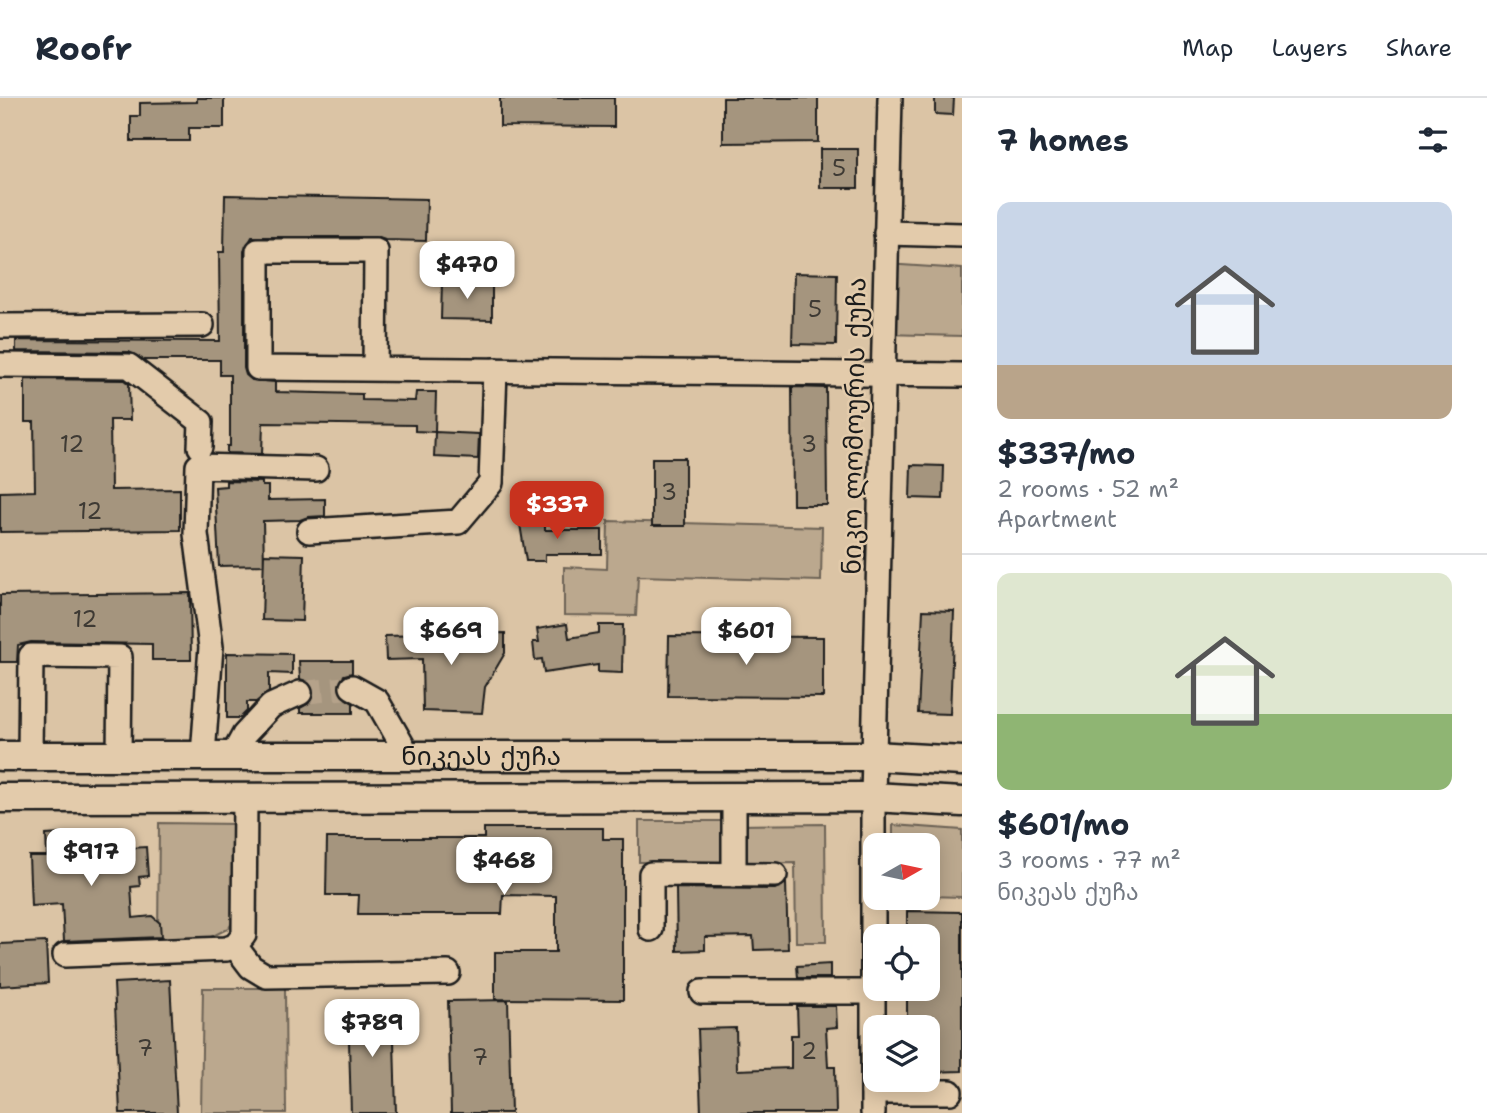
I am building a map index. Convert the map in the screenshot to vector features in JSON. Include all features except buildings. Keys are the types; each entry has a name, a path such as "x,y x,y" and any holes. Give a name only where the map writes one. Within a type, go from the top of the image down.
{"main road":[{"name":"ნიკეას ქუჩა","path":"0,756 874,756 962,761"},
{"name":"ნიკეას ქუჩა","path":"0,798 734,796 873,797 962,802"}],"street":[{"name":"ნიკო ლომოურის ქუჩა","path":"873,924 873,797 890,98"},
{"path":"886,233 962,235"},
{"path":"375,369 376,251 258,251 258,368 962,375"},
{"path":"0,326 202,325"},
{"path":"0,365 129,366 201,422 200,447"},
{"path":"309,531 458,522 491,483 495,370"},
{"path":"203,755 211,647 196,534 198,466 316,469"},
{"path":"30,756 31,656 120,657 119,756"},
{"path":"352,688 377,701 408,755"},
{"path":"233,755 244,735 271,706 300,694"},
{"path":"734,796 734,875"},
{"path":"65,955 226,949 234,946 244,936 245,797"},
{"path":"651,929 651,874 775,876"},
{"path":"234,946 251,967 266,976 448,973"},
{"path":"702,992 863,992"},
{"name":"ნიკო ლომოურის ქუჩა","path":"873,1001 873,1102"},
{"path":"873,1102 950,1092"}],"shaded area":[{"path":"886,264 962,269 962,336 884,334"},
{"path":"608,521 822,527 821,581 638,576 636,616 564,615 564,567 607,569"},
{"path":"639,821 726,821 726,862 639,862"},
{"path":"159,823 238,824 239,910 229,928 211,937 158,940"},
{"path":"825,824 826,942 796,942 795,863 740,864 739,825"},
{"path":"893,825 962,830 962,897 940,896 940,833 893,833"},
{"path":"203,988 285,988 286,1113 201,1113"}],"tunnel":[{"path":"300,693 352,687"}]}
